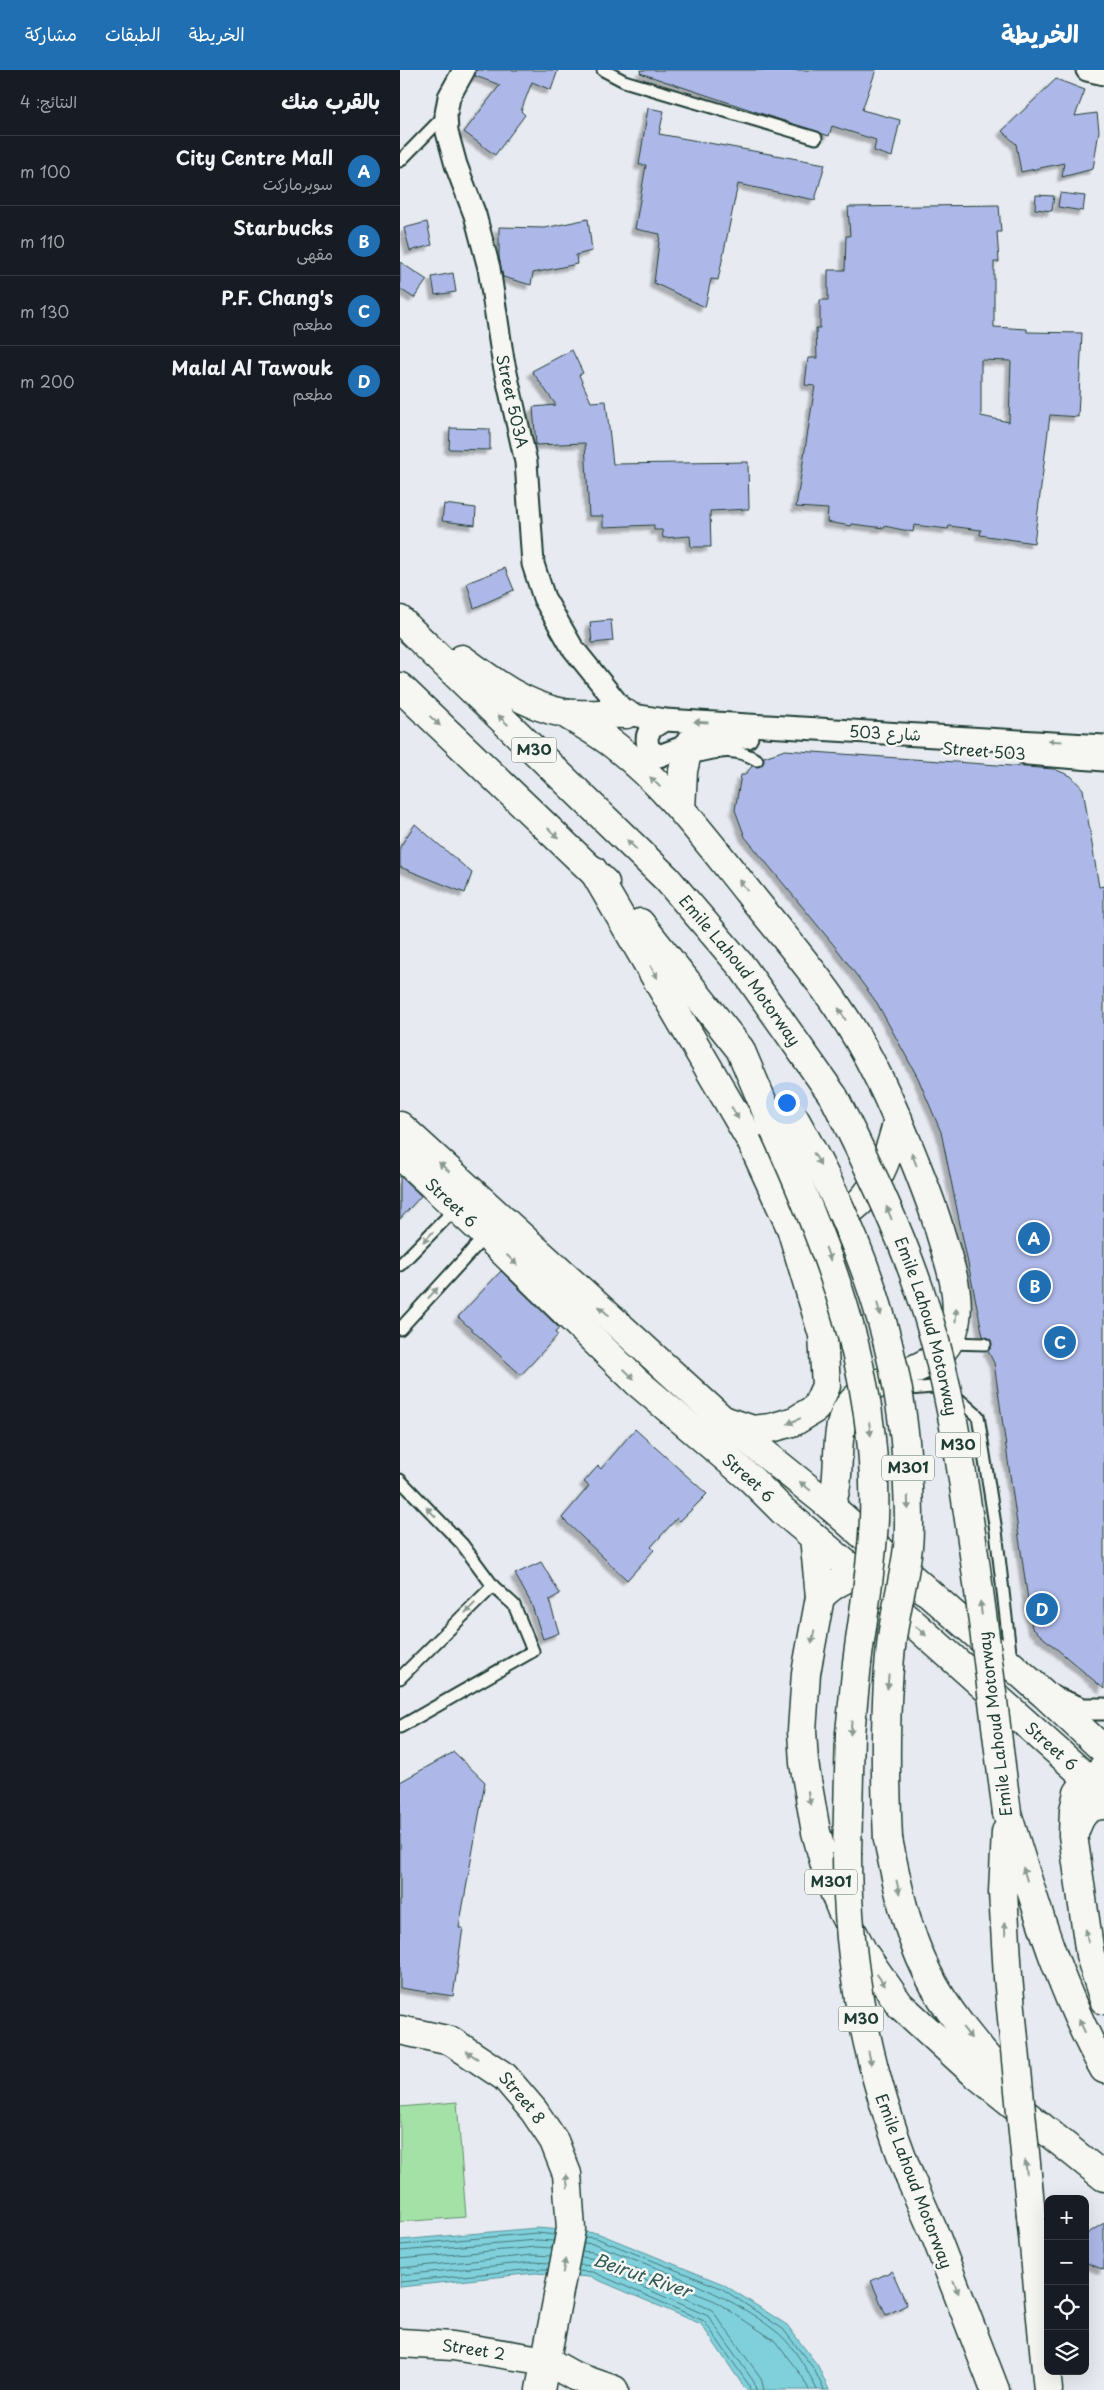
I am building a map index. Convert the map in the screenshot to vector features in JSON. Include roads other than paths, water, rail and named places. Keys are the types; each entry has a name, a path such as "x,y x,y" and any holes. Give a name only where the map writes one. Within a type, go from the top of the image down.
{"main road":[{"path":"400,619 463,659 489,680 504,689 527,700 564,713 615,745 641,768 681,809 838,1007 876,1073 898,1119 935,1212 955,1285 957,1318 943,1352 933,1360 871,1388 854,1399 847,1410 838,1448 836,1494 830,1506 807,1516 783,1511"},
{"name":"Emile Lahoud Motorway","path":"400,619 667,879 743,968 834,1097 881,1194 927,1312 958,1444 1007,1813 1003,1892 1008,1977 1048,2390"},
{"name":"Emile Lahoud Motorway","path":"400,687 593,870 637,920 740,1049 810,1206 842,1292 855,1340 873,1449 874,1520 850,1733 847,1803 847,1875 852,1950 861,2018 875,2078 891,2128 958,2291 995,2390"},
{"path":"564,713 626,714"},
{"path":"681,809 687,752"},
{"path":"593,870 751,1141 791,1228 823,1335 827,1368 822,1398 810,1413 771,1428 753,1430 723,1420"},
{"name":"M301","path":"740,1049 793,1116 826,1174 852,1231 866,1270 880,1310 891,1356 907,1453 908,1546 891,1646 886,1698 884,1755 888,1839 900,1898 927,1972 963,2028 1059,2141"},
{"path":"791,1228 812,1227 832,1222 850,1212 865,1198 876,1181 890,1151 898,1119"},
{"name":"Street 6","path":"400,1126 464,1200"},
{"name":"Street 6","path":"400,1155 464,1200 723,1420 763,1471 783,1511 1098,1779"},
{"name":"Street 6","path":"494,1227 637,1382 763,1471 830,1506 1044,1694 1104,1750"},
{"path":"822,1398 847,1410"},
{"name":"M301","path":"814,1537 820,1597 806,1673 802,1731 804,1763 816,1832 828,1876 841,1908 863,1952 900,2005 966,2066 1104,2178"},
{"path":"820,1597 841,1580 858,1575 887,1574 912,1582 926,1591"},
{"path":"1098,1779 1078,1793 1074,1810 1073,1835 1090,1954 1104,2000"},
{"path":"1073,1835 1083,1813 1096,1805 1104,1805"},
{"path":"1007,1813 1036,1908 1058,1969 1080,2022 1104,2069"},
{"name":"Street 8","path":"400,2030 451,2041 505,2077 534,2111 554,2142 566,2174 571,2229 544,2375"},
{"name":"Street 2","path":"400,2343 453,2346 544,2375"},
{"name":"Street 2","path":"400,2359 448,2361 544,2375"},
{"path":"544,2375 574,2376 614,2390"}],"street":[{"name":"Street 503A","path":"464,70 449,97 446,114 451,149 475,215 489,268 503,360 526,462 533,564 544,598 572,647 626,714"},
{"path":"1087,70 1104,74"},
{"name":"شارع 503","path":"626,714 665,720 1104,746"},
{"name":"شارع 503","path":"665,720 647,733 649,749 659,756 687,752 722,737 767,737 1104,760"},
{"path":"1044,1694 1084,1709 1104,1708"}],"lane":[{"path":"603,70 624,81 816,138"},
{"path":"400,161 446,114"},
{"path":"687,752 721,751 743,753 757,760"},
{"path":"400,1266 464,1200"},
{"path":"400,1328 494,1227"},
{"path":"948,1343 985,1344"},
{"path":"847,1410 891,1390 944,1386 978,1416 996,1531 1010,1652 1044,1694"},
{"path":"400,1480 462,1544 493,1586 514,1605 533,1651 400,1727"},
{"path":"400,1678 493,1586"}],"water":[{"name":"Beirut River","path":"537,2228 597,2233 723,2284 787,2325 818,2366 829,2390 746,2390 701,2324 591,2277 535,2273 400,2287 400,2240"}],"place":[{"name":"City Centre Mall","path":"1034,1238"},
{"name":"Starbucks","path":"1035,1286"},
{"name":"P.F. Chang's","path":"1060,1342"},
{"name":"Malal Al Tawouk","path":"1042,1609"}]}
